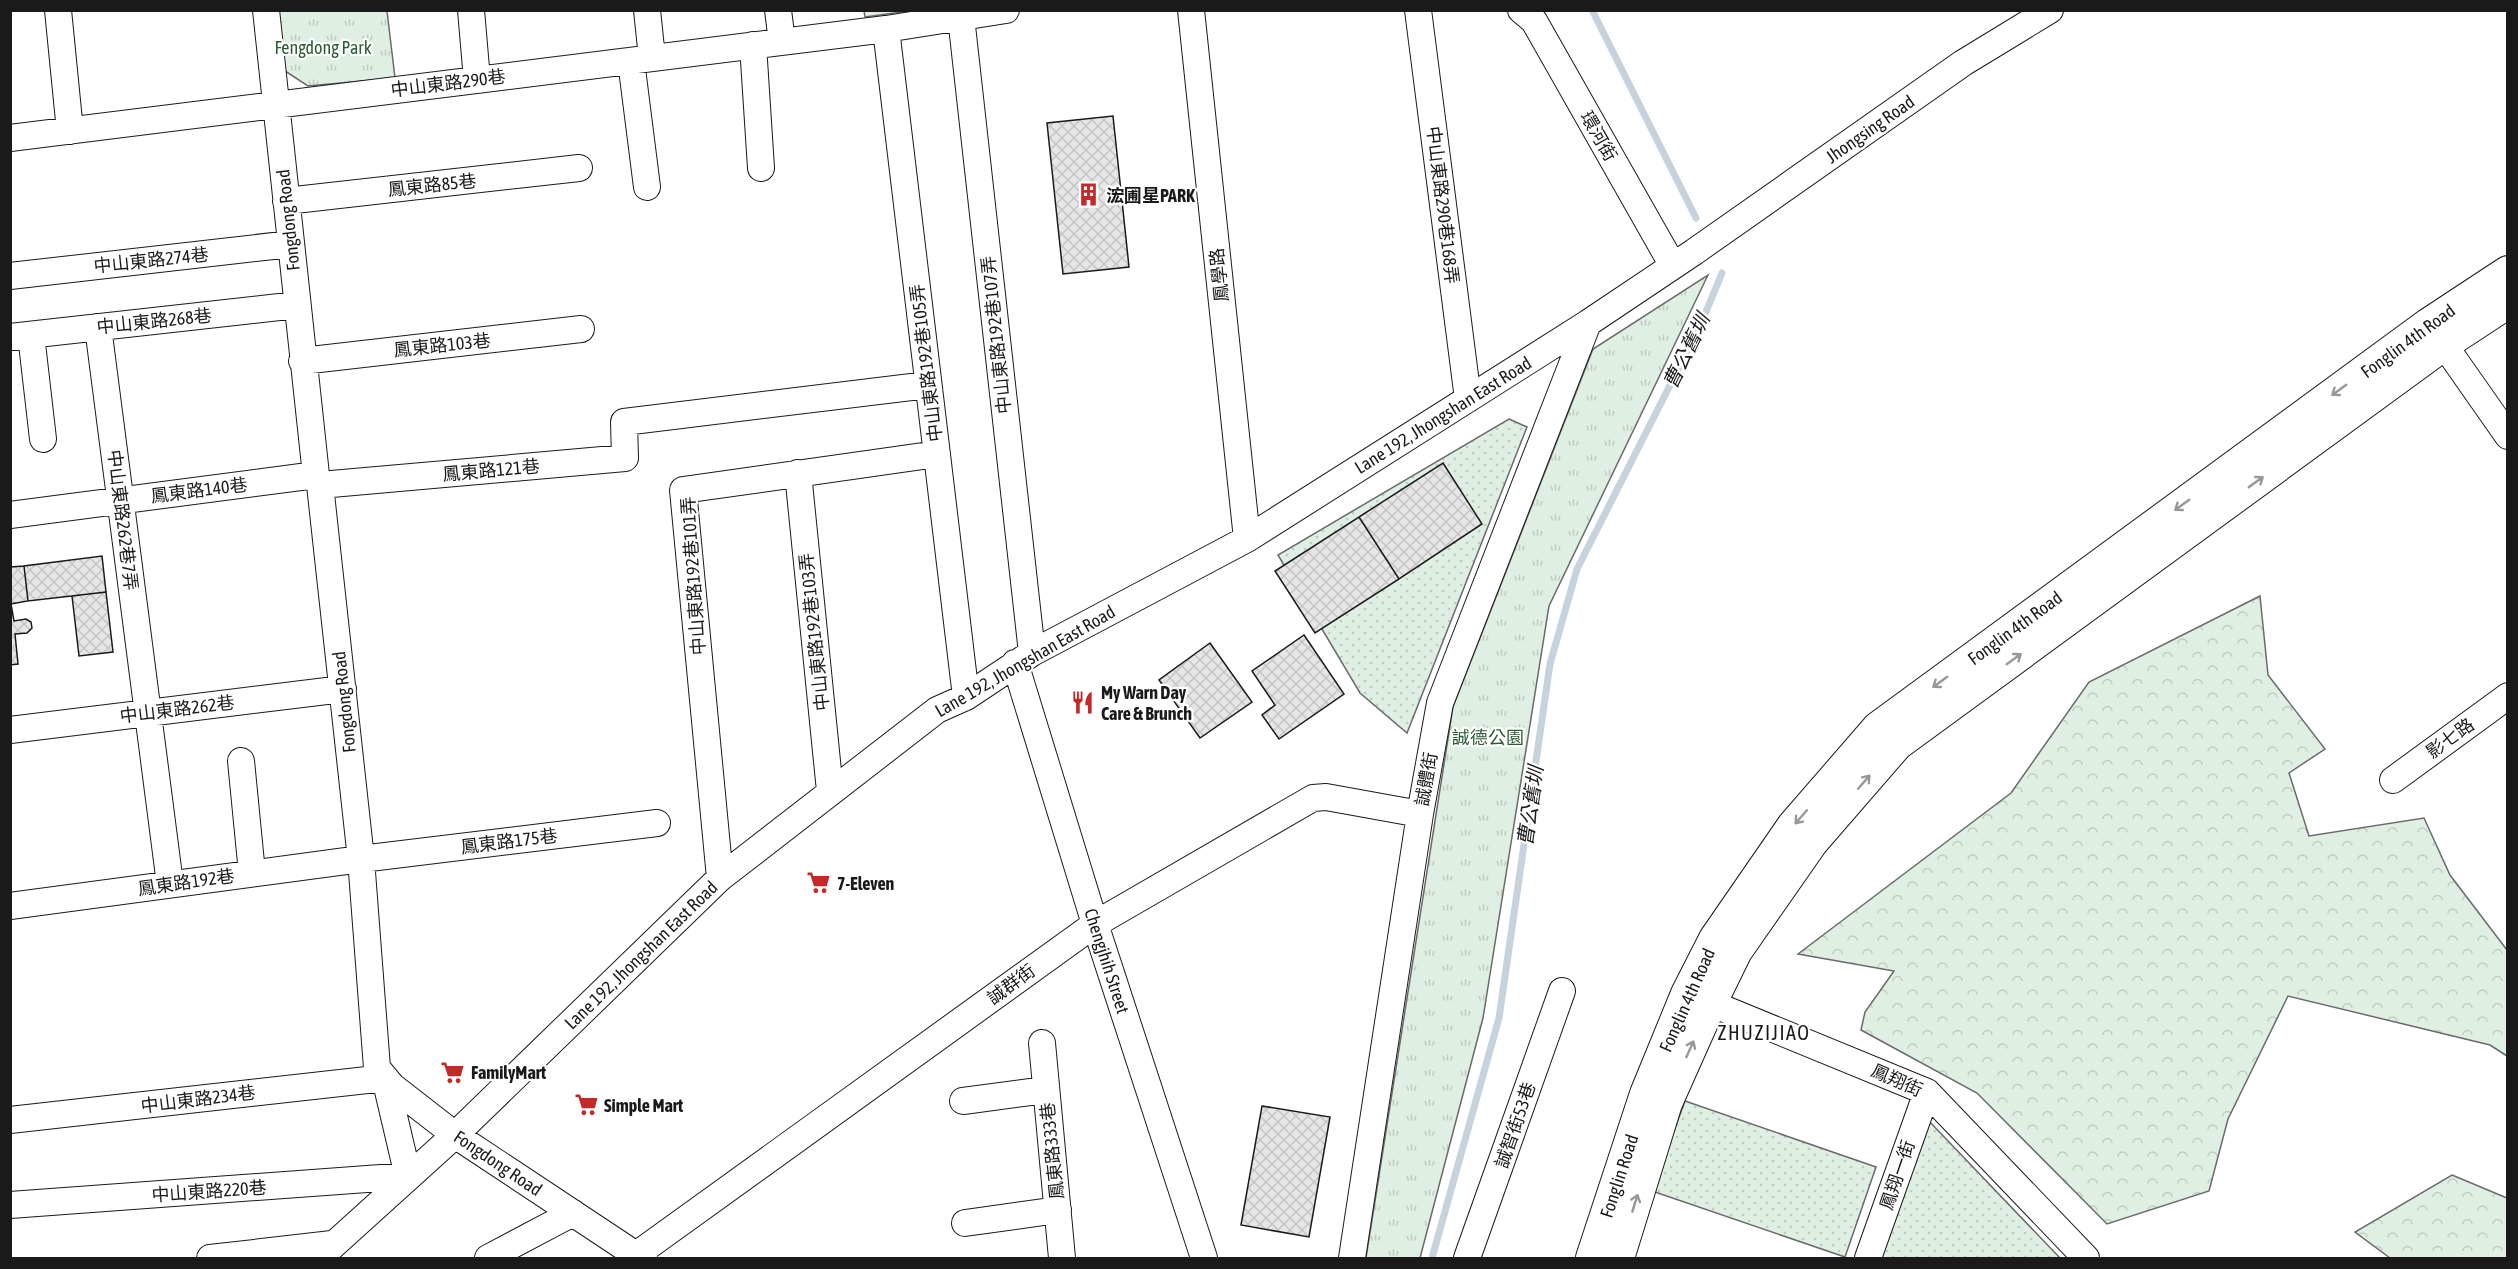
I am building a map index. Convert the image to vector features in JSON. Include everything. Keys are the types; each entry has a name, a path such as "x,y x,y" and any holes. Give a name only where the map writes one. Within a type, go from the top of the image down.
{"main road":[{"name":"Fonglin 4th Road","path":"1656,1099 1699,998 1736,951 1812,842 1897,744 2436,334 2508,272"},
{"name":"Fonglin 4th Road","path":"2436,334 2508,302"},
{"name":"Fonglin Road","path":"1592,1258 1656,1099"},
{"name":"Fonglin Road","path":"1618,1258 1656,1099"}],"street":[{"path":"58,10 70,130"},
{"name":"Fongdong Road","path":"266,10 302,361 343,689 361,858 377,1068 392,1086 455,1135 640,1257"},
{"path":"471,10 477,80"},
{"path":"646,10 641,59 647,187"},
{"path":"778,10 782,42"},
{"name":"中山東路290巷","path":"10,138 886,29 1006,10"},
{"name":"鳳學路","path":"1191,10 1247,539"},
{"name":"中山東路290巷168弄","path":"1418,10 1468,399"},
{"name":"環河街","path":"1521,10 1534,21 1683,259"},
{"name":"Jhongsing Road","path":"1683,259 1963,63 2050,10"},
{"name":"中山東路192巷107弄","path":"961,17 1023,658"},
{"name":"中山東路192巷105弄","path":"886,29 966,697"},
{"path":"753,45 761,168"},
{"name":"鳳東路85巷","path":"286,201 579,168"},
{"name":"中山東路274巷","path":"10,276 291,244"},
{"name":"Lane 192, Jhongshan East Road","path":"325,1251 455,1135 720,878 937,710 966,697 1023,658 1247,539 1588,323 1683,259"},
{"name":"中山東路268巷","path":"21,336 297,305"},
{"name":"誠體街","path":"1352,1258 1420,814 1440,703 1588,323"},
{"name":"中山東路262巷7弄","path":"98,327 170,885"},
{"name":"鳳東路103巷","path":"302,361 581,329"},
{"path":"2436,334 2508,436"},
{"path":"21,336 43,439"},
{"name":"鳳東路121巷","path":"318,480 625,458 624,422 928,385"},
{"name":"中山東路192巷101弄","path":"720,878 683,490 937,454"},
{"name":"中山東路192巷103弄","path":"798,473 830,791"},
{"name":"鳳東路140巷","path":"10,514 318,480"},
{"name":"Chengjhih Street","path":"1023,658 1095,924 1204,1258"},
{"name":"中山東路262巷","path":"10,730 343,689"},
{"name":"影七路","path":"2392,780 2508,696"},
{"path":"241,761 252,873"},
{"name":"誠群街","path":"640,1257 1095,924 1313,798 1326,797 1420,814"},
{"name":"鳳東路175巷","path":"361,858 657,823"},
{"name":"鳳東路192巷","path":"10,906 361,858"},
{"name":"誠智街53巷","path":"1467,1258 1562,990"},
{"name":"鳳翔街","path":"1699,998 1927,1092 2086,1258"},
{"name":"鳳東路333巷","path":"1042,1042 1062,1258"},
{"path":"385,1078 408,1176"},
{"name":"中山東路234巷","path":"10,1120 385,1078"},
{"path":"963,1101 1046,1090"},
{"name":"鳳翔一街","path":"1868,1258 1927,1092"},
{"name":"中山東路220巷","path":"10,1205 408,1176"},
{"path":"965,1223 1058,1210"},
{"path":"488,1258 573,1213"},
{"path":"210,1258 325,1251"}],"green space":[{"path":"864,10 909,11 865,17"},
{"name":"Fengdong Park","path":"278,11 387,11 395,78 308,86 285,71"},
{"name":"誠德公園","path":"1708,275 1549,606 1483,1018 1420,1258 1366,1258 1453,707 1593,349"},
{"path":"1509,419 1527,427 1407,733 1360,693 1278,555"},
{"path":"2260,596 2268,675 2325,749 2289,773 2309,836 2424,818 2450,875 2507,950 2507,1056 2490,1045 2288,996 2228,1119 2209,1191 2107,1224 1977,1093 1861,1030 1865,1012 1894,971 1798,954 2011,793 2089,682"},
{"path":"1685,1101 1876,1167 1845,1257 1652,1191"},
{"path":"1927,1119 2060,1258 1876,1258"},
{"path":"2452,1175 2507,1198 2507,1258 2390,1258 2355,1232"}],"building":[{"name":"浤圃星PARK","path":"1113,116 1129,267 1063,274 1047,123"},
{"path":"1443,463 1482,524 1399,579 1359,517"},
{"path":"1359,517 1399,579 1315,633 1275,571"},
{"path":"102,556 106,592 28,601 24,566"},
{"path":"24,566 28,601 10,604 10,567"},
{"path":"106,592 113,652 79,656 72,596"},
{"path":"11,604 14,621 26,619 31,622 32,628 27,633 15,634 18,664 10,665"},
{"path":"1304,635 1344,694 1279,739 1262,715 1275,705 1252,671"},
{"path":"1210,643 1252,702 1200,738 1159,680"},
{"path":"1262,1106 1330,1117 1309,1237 1241,1225"}],"waterway":[{"name":"曹公舊圳","path":"1592,10 1696,218"},
{"name":"曹公舊圳","path":"1432,1258 1499,1018 1550,664 1577,569 1701,324 1722,273"}],"place":[{"name":"浤圃星PARK","path":"1088,195"},
{"name":"My Warn Day Care & Brunch","path":"1083,702"},
{"name":"7-Eleven","path":"819,883"},
{"name":"FamilyMart","path":"453,1072"},
{"name":"Simple Mart","path":"586,1105"}],"district":[{"name":"ZHUZIJIAO","path":"1764,1032"}]}
